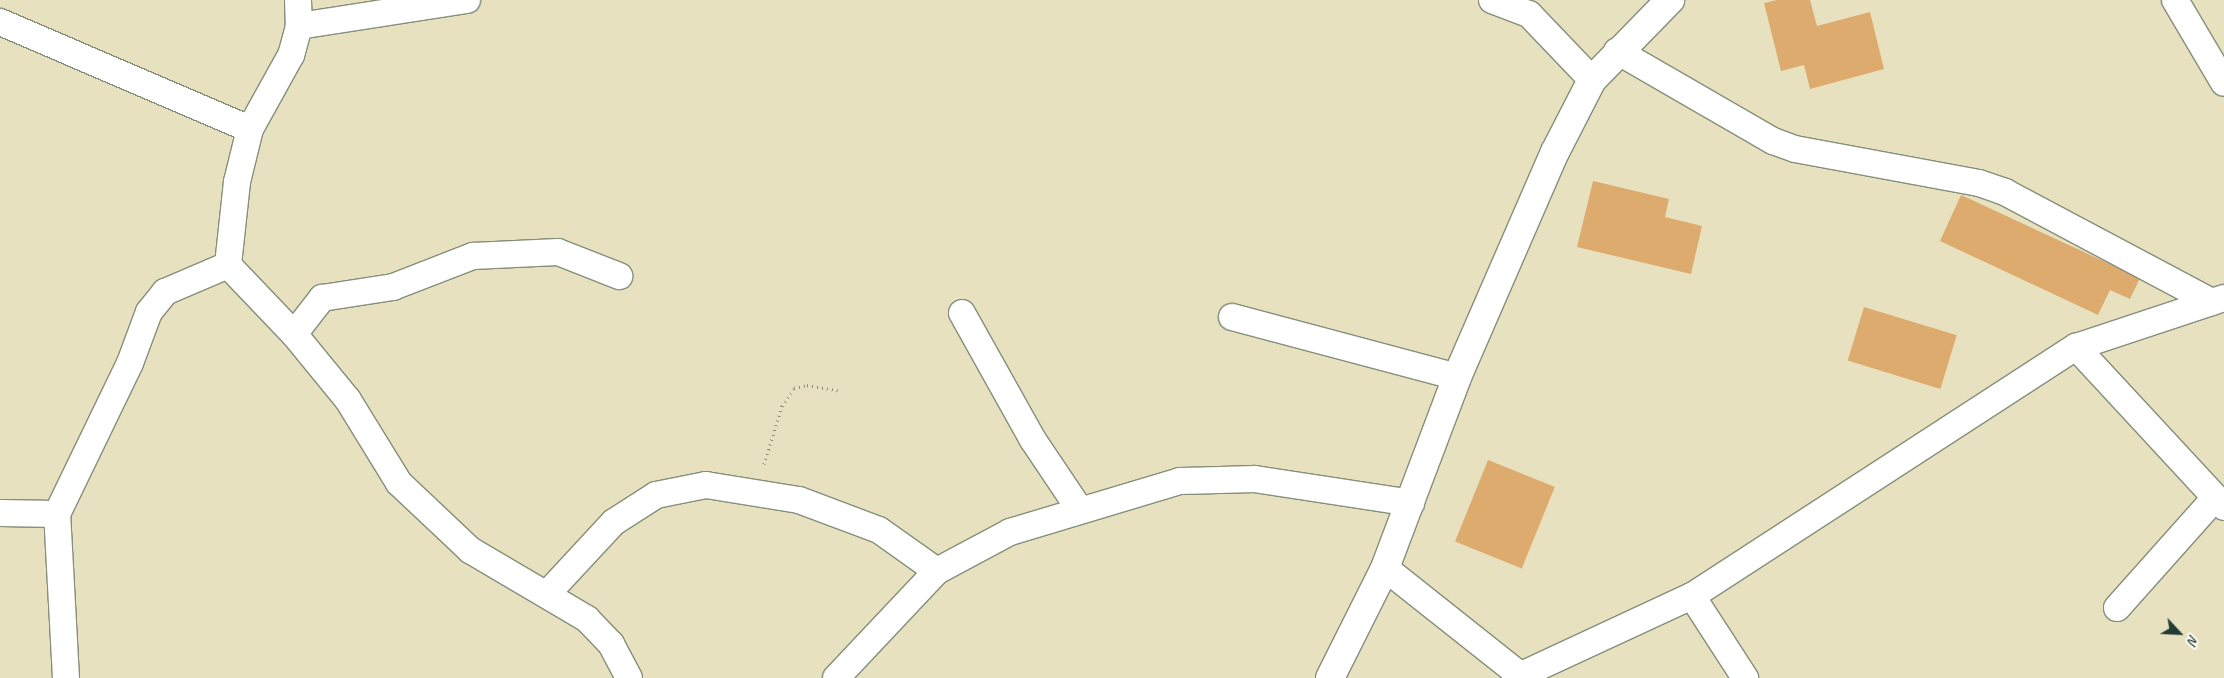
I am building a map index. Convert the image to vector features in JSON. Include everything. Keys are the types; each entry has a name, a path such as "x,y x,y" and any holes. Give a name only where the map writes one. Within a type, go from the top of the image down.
{"street":[{"path":"298,0 299,26 291,55 250,128 237,182 228,265 294,334 348,400 399,483 470,550 587,619 612,644 629,678"},
{"path":"299,26 467,0"},
{"path":"1492,0 1536,7 1592,80"},
{"path":"1330,678 1385,568 1457,377 1592,80 1617,51 1670,0"},
{"path":"2176,0 2224,83"},
{"path":"0,22 250,128"},
{"path":"1617,51 1773,141 1795,149 1978,182 2005,192 2218,300"},
{"path":"294,334 322,298 393,287 473,256 558,252 619,276"},
{"path":"66,678 57,514 130,364 148,312 165,292 228,265"},
{"path":"1385,568 1517,676 1692,596 2076,347 2218,300"},
{"path":"962,312 1033,440 1080,510"},
{"path":"1232,317 1457,377"},
{"path":"2076,347 2219,502 2117,608"},
{"path":"836,678 937,570 1010,532 1080,510 1180,480 1254,479 1411,503"},
{"path":"547,594 614,522 656,495 706,485 755,490 800,500 878,530 937,570"},
{"path":"0,513 57,514"},
{"path":"1692,596 1745,678"}],"path":[{"path":"755,490 782,406 794,388 807,385 840,391"}],"building":[{"path":"1777,0 1810,0 1817,26 1870,12 1884,69 1810,89 1804,65 1781,71 1764,3"},
{"path":"1593,181 1669,199 1665,217 1702,226 1691,274 1577,247"},
{"path":"1961,195 2140,278 2130,299 2110,290 2098,315 1940,241"},
{"path":"1864,307 1957,335 1940,389 1848,361"},
{"path":"1488,460 1555,487 1522,569 1455,542"}]}
